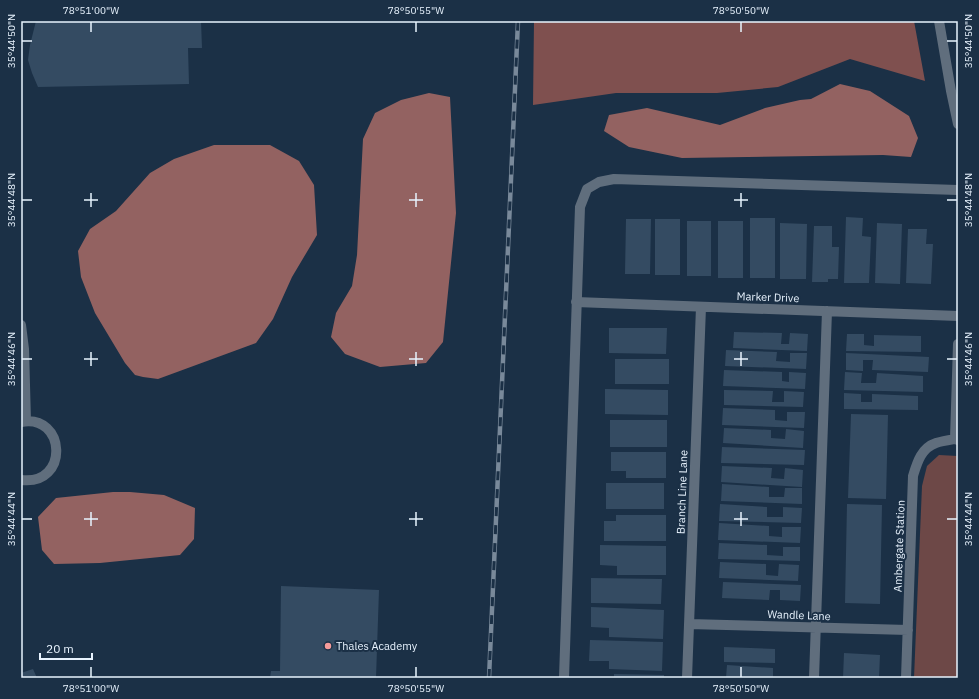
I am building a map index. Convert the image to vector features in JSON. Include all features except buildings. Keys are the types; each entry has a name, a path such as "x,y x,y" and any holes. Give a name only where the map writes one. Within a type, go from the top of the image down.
{"street":[{"path":"939,21 958,124"},
{"path":"564,678 580,207 587,189 599,182 614,180 958,190"},
{"name":"Marker Drive","path":"576,302 958,316"},
{"name":"Branch Line Lane","path":"687,678 701,307"},
{"path":"814,678 827,312"},
{"path":"21,325 24,349 24,421 36,422 46,427 52,435 56,445 57,455 53,465 47,473 38,478 21,480"},
{"name":"Ambergate Station","path":"906,678 913,476 916,465 923,451 935,443 957,439 958,344"},
{"name":"Wandle Lane","path":"689,624 908,630"}],"shaded area":[{"path":"534,21 914,21 925,81 850,59 778,87 717,93 616,93 533,105"},
{"path":"840,84 870,91 909,116 918,138 911,157 883,155 682,158 629,147 604,131 609,115 647,108 720,125 765,108 811,99"},
{"path":"429,93 450,97 456,213 443,342 426,363 380,367 345,354 331,337 336,313 352,286 357,255 363,139 375,113 401,100"},
{"path":"214,145 270,145 299,161 314,185 317,235 292,277 273,319 256,343 158,379 135,375 125,363 95,313 81,277 78,251 90,229 116,211 150,173 174,159"},
{"path":"939,455 958,456 958,678 914,678 922,486 927,466"},
{"path":"113,492 164,495 195,508 194,539 180,555 100,563 54,564 42,550 38,517 56,498"}],"railway":[{"path":"489,678 518,21"}],"place":[{"name":"Thales Academy","path":"328,646"}]}
